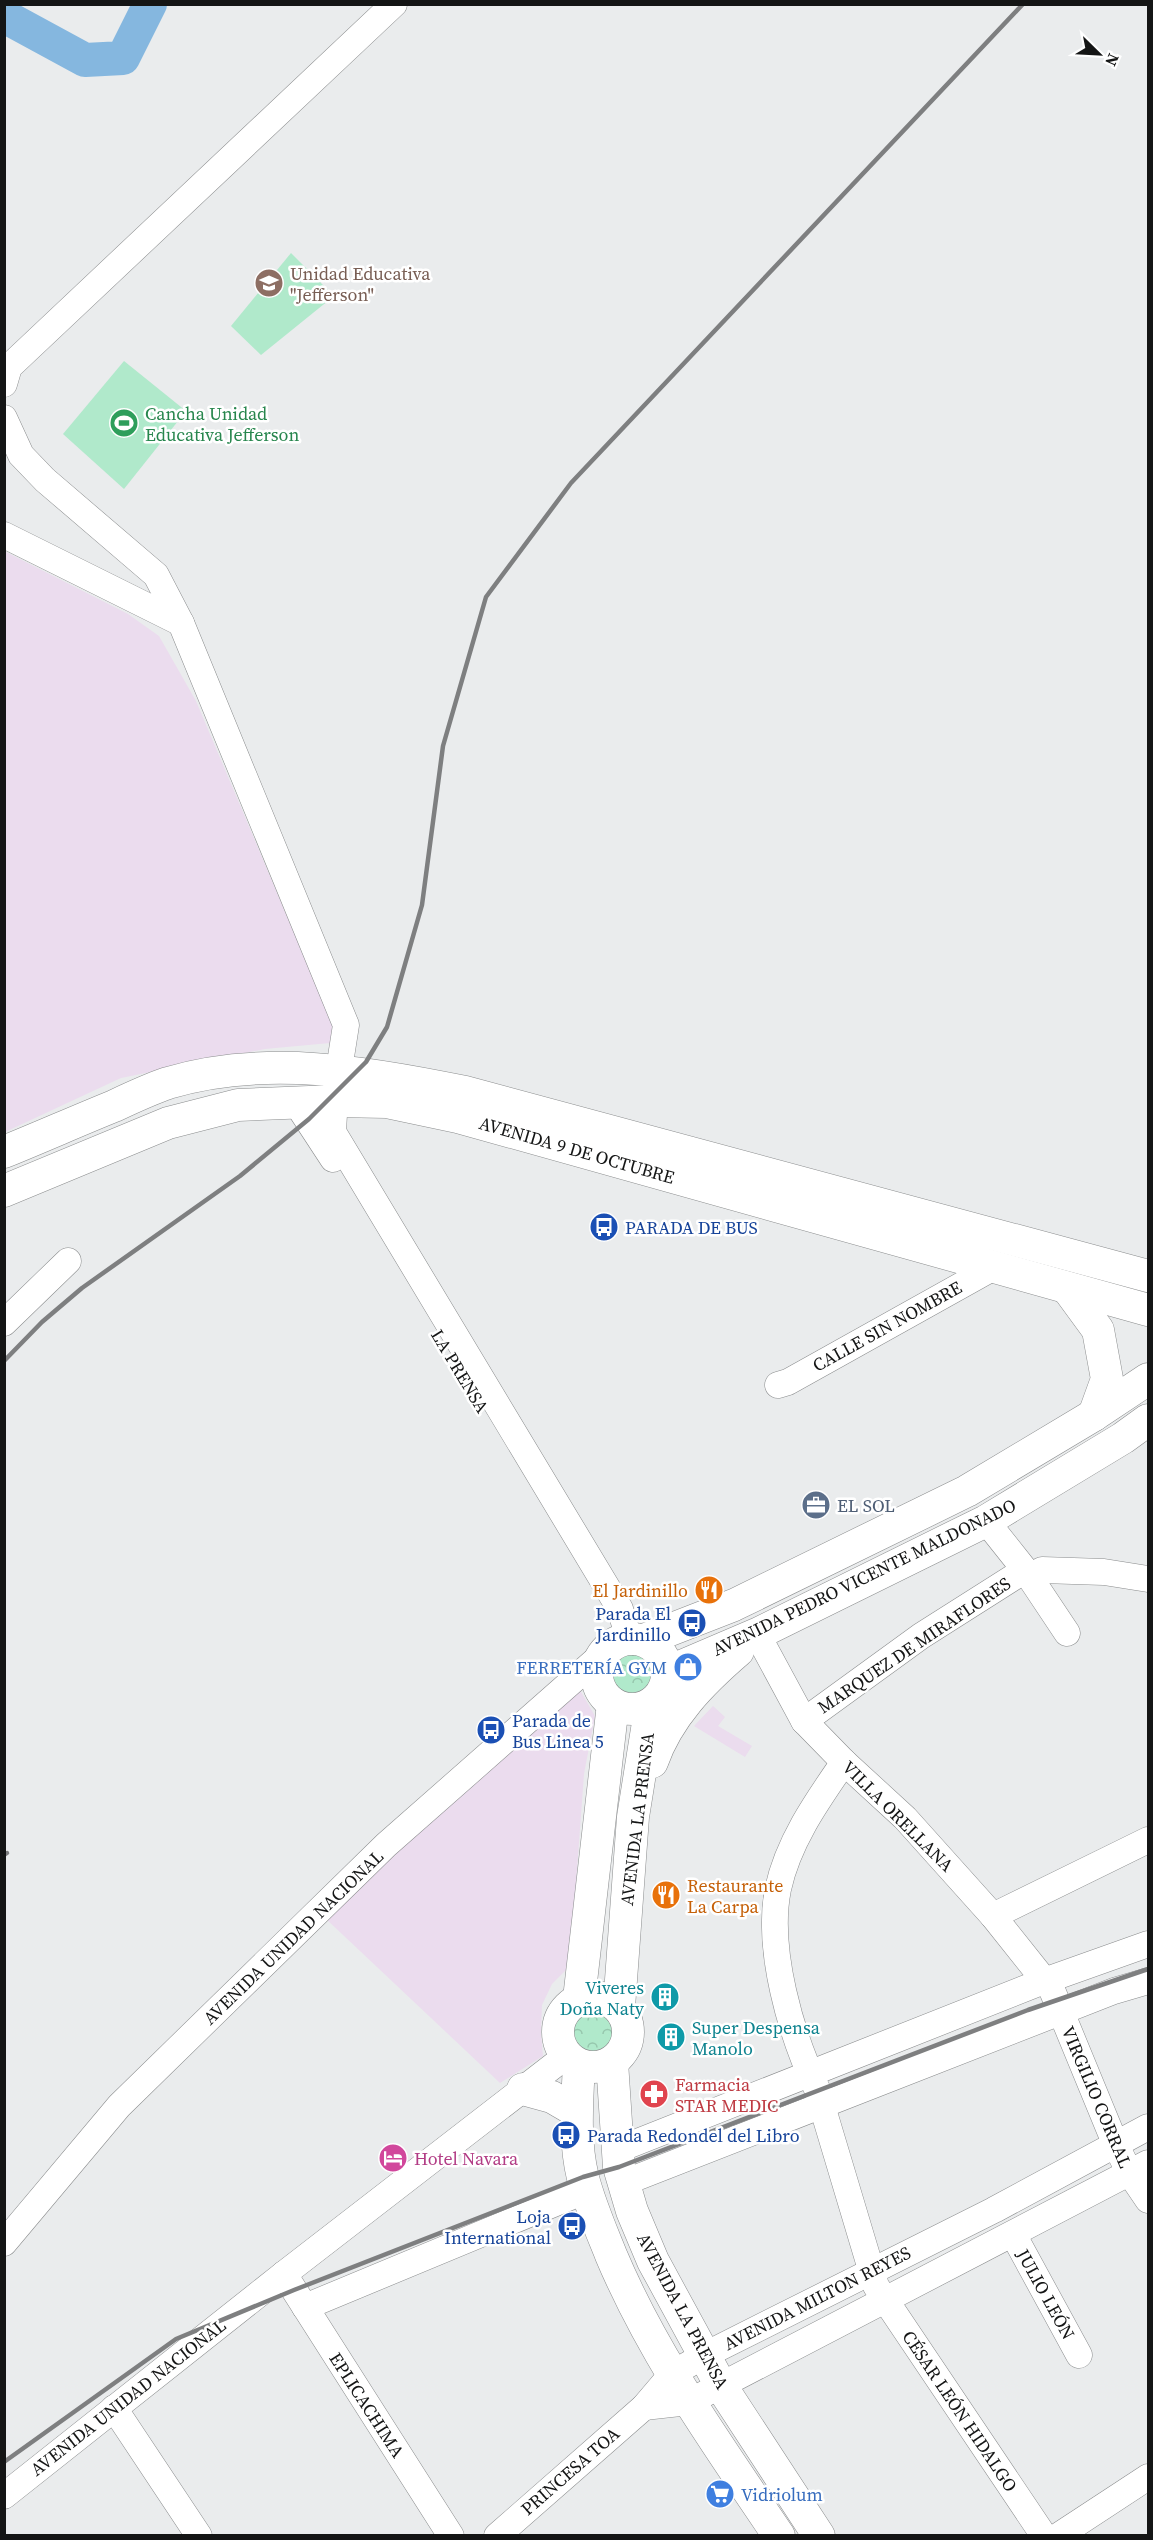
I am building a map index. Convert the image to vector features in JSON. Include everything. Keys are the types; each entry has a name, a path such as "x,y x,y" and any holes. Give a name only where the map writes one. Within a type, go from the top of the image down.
{"main road":[{"name":"AVENIDA 9 DE OCTUBRE","path":"4,1152 167,1083 207,1073 297,1067 340,1070 396,1078 465,1092 1149,1276"},
{"name":"AVENIDA 9 DE OCTUBRE","path":"4,1191 168,1123 238,1105 334,1101 387,1102 458,1117 996,1266 1068,1290 1149,1310"},
{"path":"1068,1290 1098,1330 1107,1379 1094,1415"},
{"name":"AVENIDA PEDRO VICENTE MALDONADO","path":"623,1643 734,1605 967,1491 1094,1415 1149,1379"},
{"name":"AVENIDA PEDRO VICENTE MALDONADO","path":"668,1672 757,1634 986,1521 1149,1420"},
{"path":"633,1817 661,1738 682,1707 715,1670 757,1634"},
{"path":"623,1643 657,1647 665,1658 668,1672 661,1696 651,1704 639,1709 625,1709 613,1704 603,1694 597,1680 597,1666 623,1643"},
{"name":"AVENIDA LA PRENSA","path":"579,1999 613,1704"},
{"name":"AVENIDA LA PRENSA","path":"619,2007 633,1817 651,1704"},
{"path":"593,1996 607,1999 619,2007 627,2020 629,2036 623,2051 612,2062 602,2067 590,2068 572,2061 559,2044 557,2031 560,2018 568,2007 579,1999 593,1996"},
{"name":"AVENIDA LA PRENSA","path":"572,2061 583,2177 598,2225 631,2303 689,2402 779,2535"},
{"name":"AVENIDA LA PRENSA","path":"612,2062 617,2150 623,2183 653,2261 721,2386 819,2535"},
{"path":"523,2089 552,2097 576,2111"}],"street":[{"path":"4,384 9,367 393,4"},
{"path":"4,418 21,455 45,480 156,575 181,623 346,1025 334,1101"},
{"path":"4,535 181,623"},
{"name":"LA PRENSA","path":"334,1101 333,1132 620,1610 623,1643"},
{"name":"LA PRENSA","path":"297,1104 309,1119 623,1643"},
{"path":"4,1323 69,1261"},
{"name":"CALLE SIN NOMBRE","path":"778,1385 788,1382 996,1266"},
{"path":"986,1521 1028,1574 1067,1633"},
{"name":"MARQUEZ DE MIRAFLORES","path":"804,1721 921,1635 1028,1574 1042,1570 1104,1572 1149,1579"},
{"name":"VILLA ORELLANA","path":"757,1634 804,1721 844,1762 905,1818 993,1916 1052,1995"},
{"name":"AVENIDA UNIDAD NACIONAL","path":"4,2243 119,2106 386,1845 623,1643"},
{"name":"CÉSAR LEÓN HIDALGO","path":"844,1762 808,1814 790,1852 778,1888 774,1927 779,1980 821,2104 877,2285 1044,2535"},
{"path":"993,1916 1149,1840"},
{"path":"623,2183 821,2104 1052,1995 1149,1944"},
{"path":"617,2150 809,2073 1052,1995 1114,1991 1149,1981"},
{"name":"VIRGILIO CORRAL","path":"1052,1995 1115,2143 1139,2167 1149,2200"},
{"name":"AVENIDA UNIDAD NACIONAL","path":"4,2496 284,2274 523,2089 572,2061"},
{"name":"AVENIDA MILTON REYES","path":"645,2407 689,2402 721,2386 994,2210 1115,2143 1149,2127"},
{"name":"AVENIDA MILTON REYES","path":"645,2407 672,2374 703,2356 877,2285 1013,2234 1139,2167"},
{"path":"305,2307 587,2190"},
{"name":"JULIO LEÓN","path":"1013,2234 1079,2355"},
{"name":"EPLICACHIMA","path":"284,2274 451,2535"},
{"name":"PRINCESA TOA","path":"496,2535 645,2407"},
{"path":"114,2408 199,2535"},
{"path":"1058,2535 1149,2477"}],"shaded area":[{"path":"4,551 128,614 159,636 196,701 333,1025 330,1043 265,1049 121,1078 5,1132"},
{"path":"577,1685 595,1716 584,1774 570,1966 552,1984 542,2005 543,2056 500,2083 325,1918"},
{"path":"713,1706 725,1717 718,1726 752,1746 745,1757 694,1726"}],"green space":[{"path":"291,253 334,296 261,355 231,326"},
{"name":"Cancha Unidad Educativa Jefferson","path":"124,361 186,411 124,489 63,434"},
{"path":"634,1645 650,1650 658,1658 663,1674 658,1690 650,1698 634,1703 618,1698 610,1690 605,1674 610,1658 618,1650"},
{"path":"593,2001 610,2006 618,2014 623,2031 618,2048 610,2056 593,2061 576,2056 568,2048 563,2031 568,2014 576,2006"}],"waterway":[{"path":"4,16 85,60 123,58 150,4"}],"railway":[{"path":"4,1361 42,1322 82,1288 240,1176 309,1119 366,1062 387,1027 422,905 443,746 486,597 571,483 1023,4"},
{"path":"4,2462 176,2339 294,2290 583,2177 619,2167 1028,2010 1148,1969"}],"place":[{"name":"Unidad Educativa \"Jefferson\"","path":"269,283"},
{"name":"Cancha Unidad Educativa Jefferson","path":"124,423"},
{"name":"PARADA DE BUS","path":"604,1227"},
{"name":"EL SOL","path":"816,1505"},
{"name":"El Jardinillo","path":"709,1590"},
{"name":"Parada El Jardinillo","path":"692,1623"},
{"name":"FERRETERÍA GYM","path":"688,1667"},
{"name":"Parada de Bus Linea 5","path":"491,1730"},
{"name":"Restaurante La Carpa","path":"666,1895"},
{"name":"Viveres Doña Naty","path":"665,1997"},
{"name":"Super Despensa Manolo","path":"671,2037"},
{"name":"Farmacia STAR MEDIC","path":"654,2094"},
{"name":"Parada Redondel del Libro","path":"566,2135"},
{"name":"Hotel Navara","path":"393,2158"},
{"name":"Loja International","path":"572,2226"},
{"name":"Vidriolum","path":"720,2494"}]}
